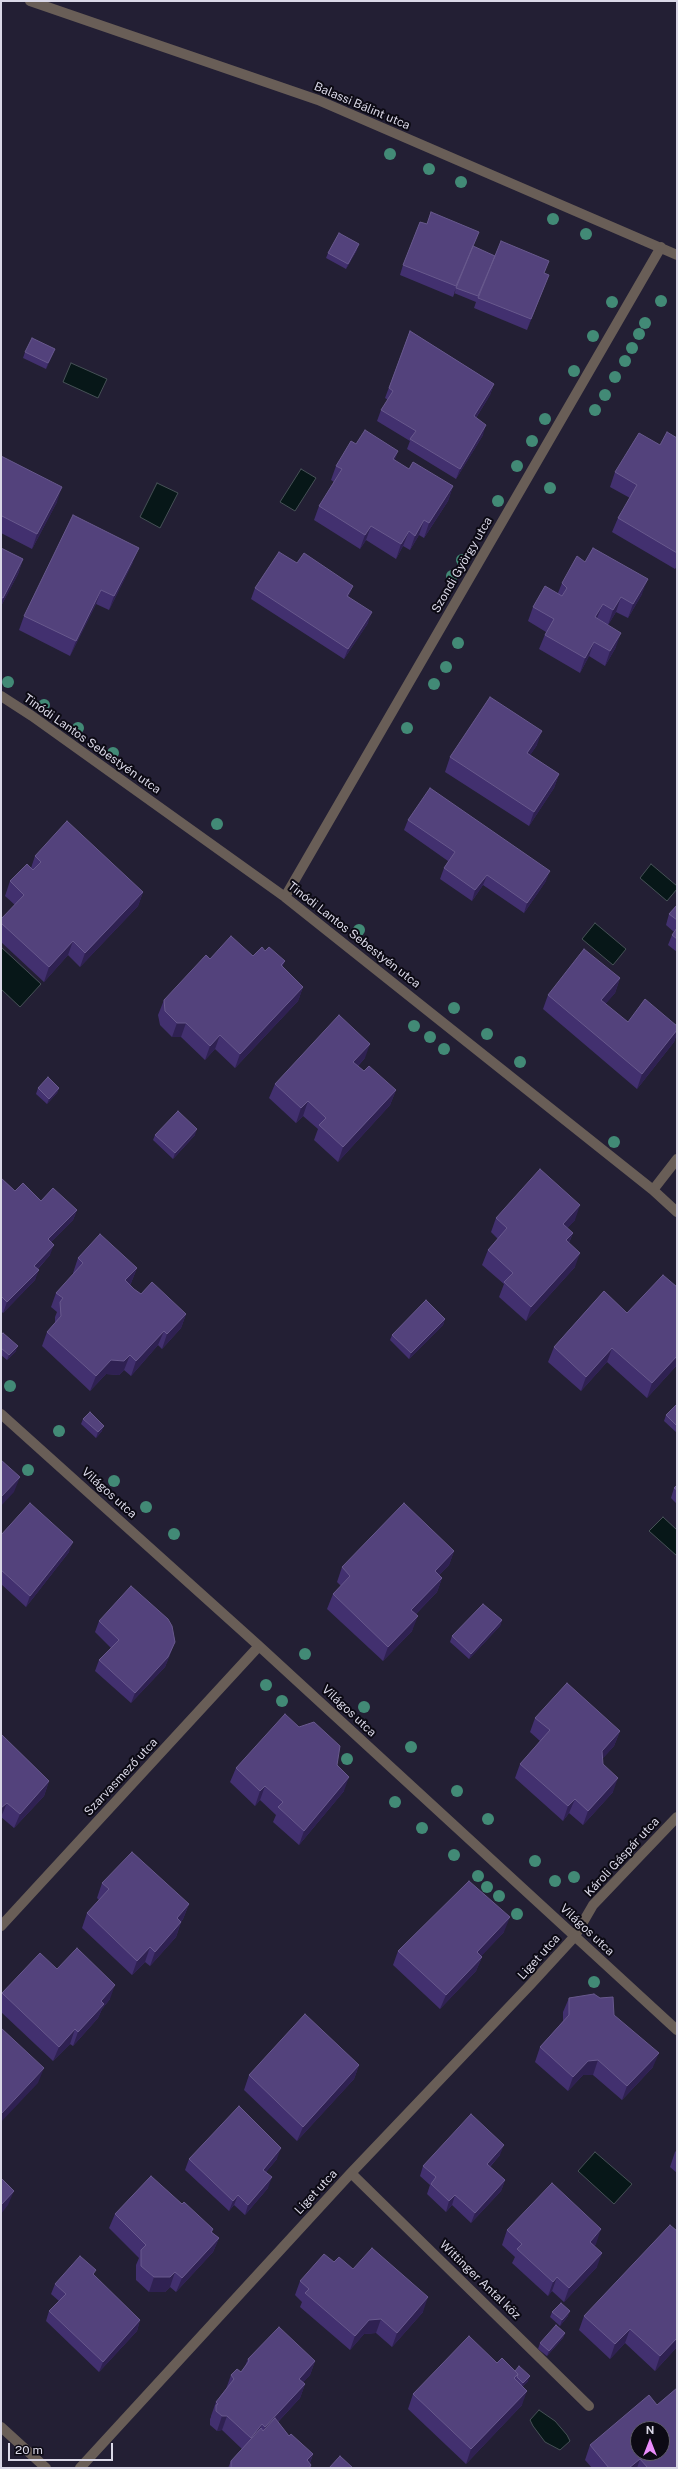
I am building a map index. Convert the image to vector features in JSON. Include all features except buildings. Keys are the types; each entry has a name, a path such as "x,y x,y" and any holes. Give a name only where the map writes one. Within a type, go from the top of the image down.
{"street":[{"name":"Balassi Bálint utca","path":"30,1 318,100 677,255"},
{"name":"Szondi György utca","path":"285,897 661,247"},
{"name":"Tinódi Lantos Sebestyén utca","path":"1,696 32,716 285,897 653,1190 677,1212"},
{"path":"653,1190 677,1159"},
{"name":"Világos utca","path":"1,1414 259,1646 677,2030"},
{"name":"Szarvasmező utca","path":"1,1926 259,1646"},
{"name":"Károli Gáspár utca","path":"575,1936 593,1905 677,1817"},
{"name":"Liget utca","path":"80,2468 351,2173 575,1936"},
{"name":"Wittinger Antal köz","path":"351,2173 590,2406"},
{"path":"1,2427 46,2468"}],"shaded area":[{"path":"71,363 107,379 98,398 63,382"},
{"path":"301,469 316,478 295,511 280,502"},
{"path":"157,483 178,493 160,528 140,517"},
{"path":"651,864 677,886 677,889 667,901 640,878"},
{"path":"595,923 626,949 613,965 582,939"},
{"path":"1,947 41,984 20,1007 1,989"},
{"path":"663,1517 677,1530 677,1556 649,1531"},
{"path":"595,2152 632,2184 614,2204 578,2171"},
{"path":"539,2410 555,2421 567,2435 570,2441 560,2450 545,2442 533,2426 530,2420"}]}
